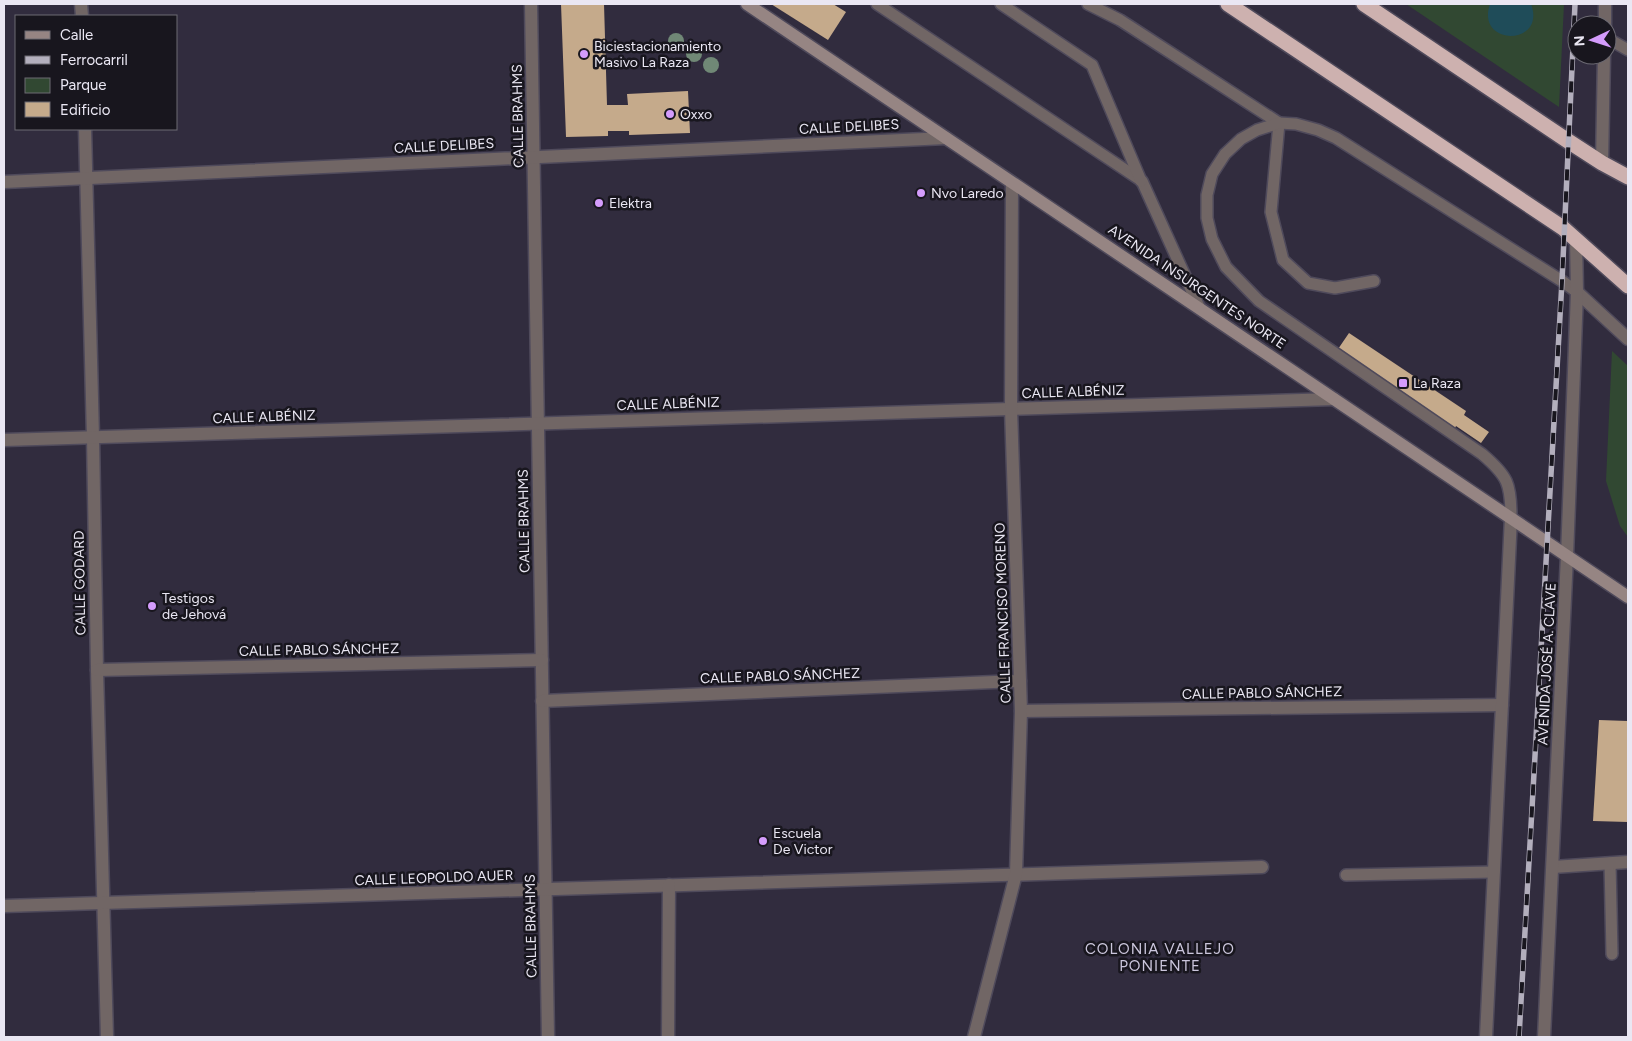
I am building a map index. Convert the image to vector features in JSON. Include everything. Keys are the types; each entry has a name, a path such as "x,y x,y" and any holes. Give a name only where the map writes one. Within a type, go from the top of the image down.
{"highway":[{"path":"1228,4 1555,223 1576,239 1628,286"},
{"path":"1364,4 1602,163 1628,177"}],"main road":[{"name":"AVENIDA INSURGENTES NORTE","path":"747,4 1628,597"}],"street":[{"name":"CALLE BRAHMS","path":"531,4 548,1037"},
{"path":"1602,163 1604,65"},
{"name":"CALLE GODARD","path":"85,130 93,437 96,670 107,1037"},
{"name":"CALLE DELIBES","path":"4,182 946,138"},
{"name":"CALLE FRANCISO MORENO","path":"974,1037 1016,874 1021,711 1011,409 1012,183"},
{"name":"AVENIDA JOSÉ A. CLAVE","path":"1544,1037 1567,556 1577,292 1576,239"},
{"path":"1577,292 1628,339"},
{"name":"CALLE ALBÉNIZ","path":"4,440 1334,399"},
{"path":"1486,1037 1511,517"},
{"name":"CALLE PABLO SÁNCHEZ","path":"96,670 542,660"},
{"name":"CALLE PABLO SÁNCHEZ","path":"542,701 1020,681"},
{"name":"CALLE PABLO SÁNCHEZ","path":"1021,711 1502,705"},
{"path":"1553,868 1628,862"},
{"name":"CALLE LEOPOLDO AUER","path":"4,906 1262,867"},
{"path":"668,1037 669,885"}],"lane":[{"path":"877,4 1142,181"},
{"path":"1001,4 1092,65 1200,309"},
{"path":"1088,4 1120,20 1279,123"},
{"path":"1617,44 1628,50"},
{"path":"1279,123 1271,212 1283,260 1308,283 1334,288 1374,281"},
{"path":"1511,517 1511,496 1499,468 1482,454 1259,301 1226,267 1212,239 1207,218 1208,195 1212,174 1225,154 1241,139 1257,130 1279,123 1296,124 1318,130 1336,138 1577,292"},
{"path":"1610,863 1612,954"},
{"path":"1346,875 1494,872"}],"green space":[{"path":"1406,4 1564,4 1559,107"},
{"path":"1612,351 1628,366 1628,537 1620,526 1606,481"}],"water":[{"path":"1490,4 1531,4 1533,18 1529,28 1521,34 1511,36 1501,34 1492,28 1488,18"}],"building":[{"name":"Biciestacionamiento Masivo La Raza","path":"561,4 604,4 607,105 628,105 627,94 688,91 690,133 629,135 629,131 608,131 608,136 566,137"},
{"path":"771,4 833,4 846,12 828,40"},
{"path":"1349,333 1466,411 1464,415 1489,432 1481,443 1456,426 1454,430 1336,352"},
{"path":"1599,720 1628,721 1628,822 1593,821"}],"railway":[{"path":"1519,1037 1562,281 1575,4"}],"place":[{"name":"Biciestacionamiento Masivo La Raza","path":"584,54"},
{"name":"Oxxo","path":"670,114"},
{"name":"Nvo Laredo","path":"921,193"},
{"name":"Elektra","path":"599,203"},
{"name":"La Raza","path":"1403,383"},
{"name":"Testigos de Jehová","path":"152,606"},
{"name":"Escuela De Victor","path":"763,841"}],"district":[{"name":"COLONIA VALLEJO PONIENTE","path":"1160,958"}]}
